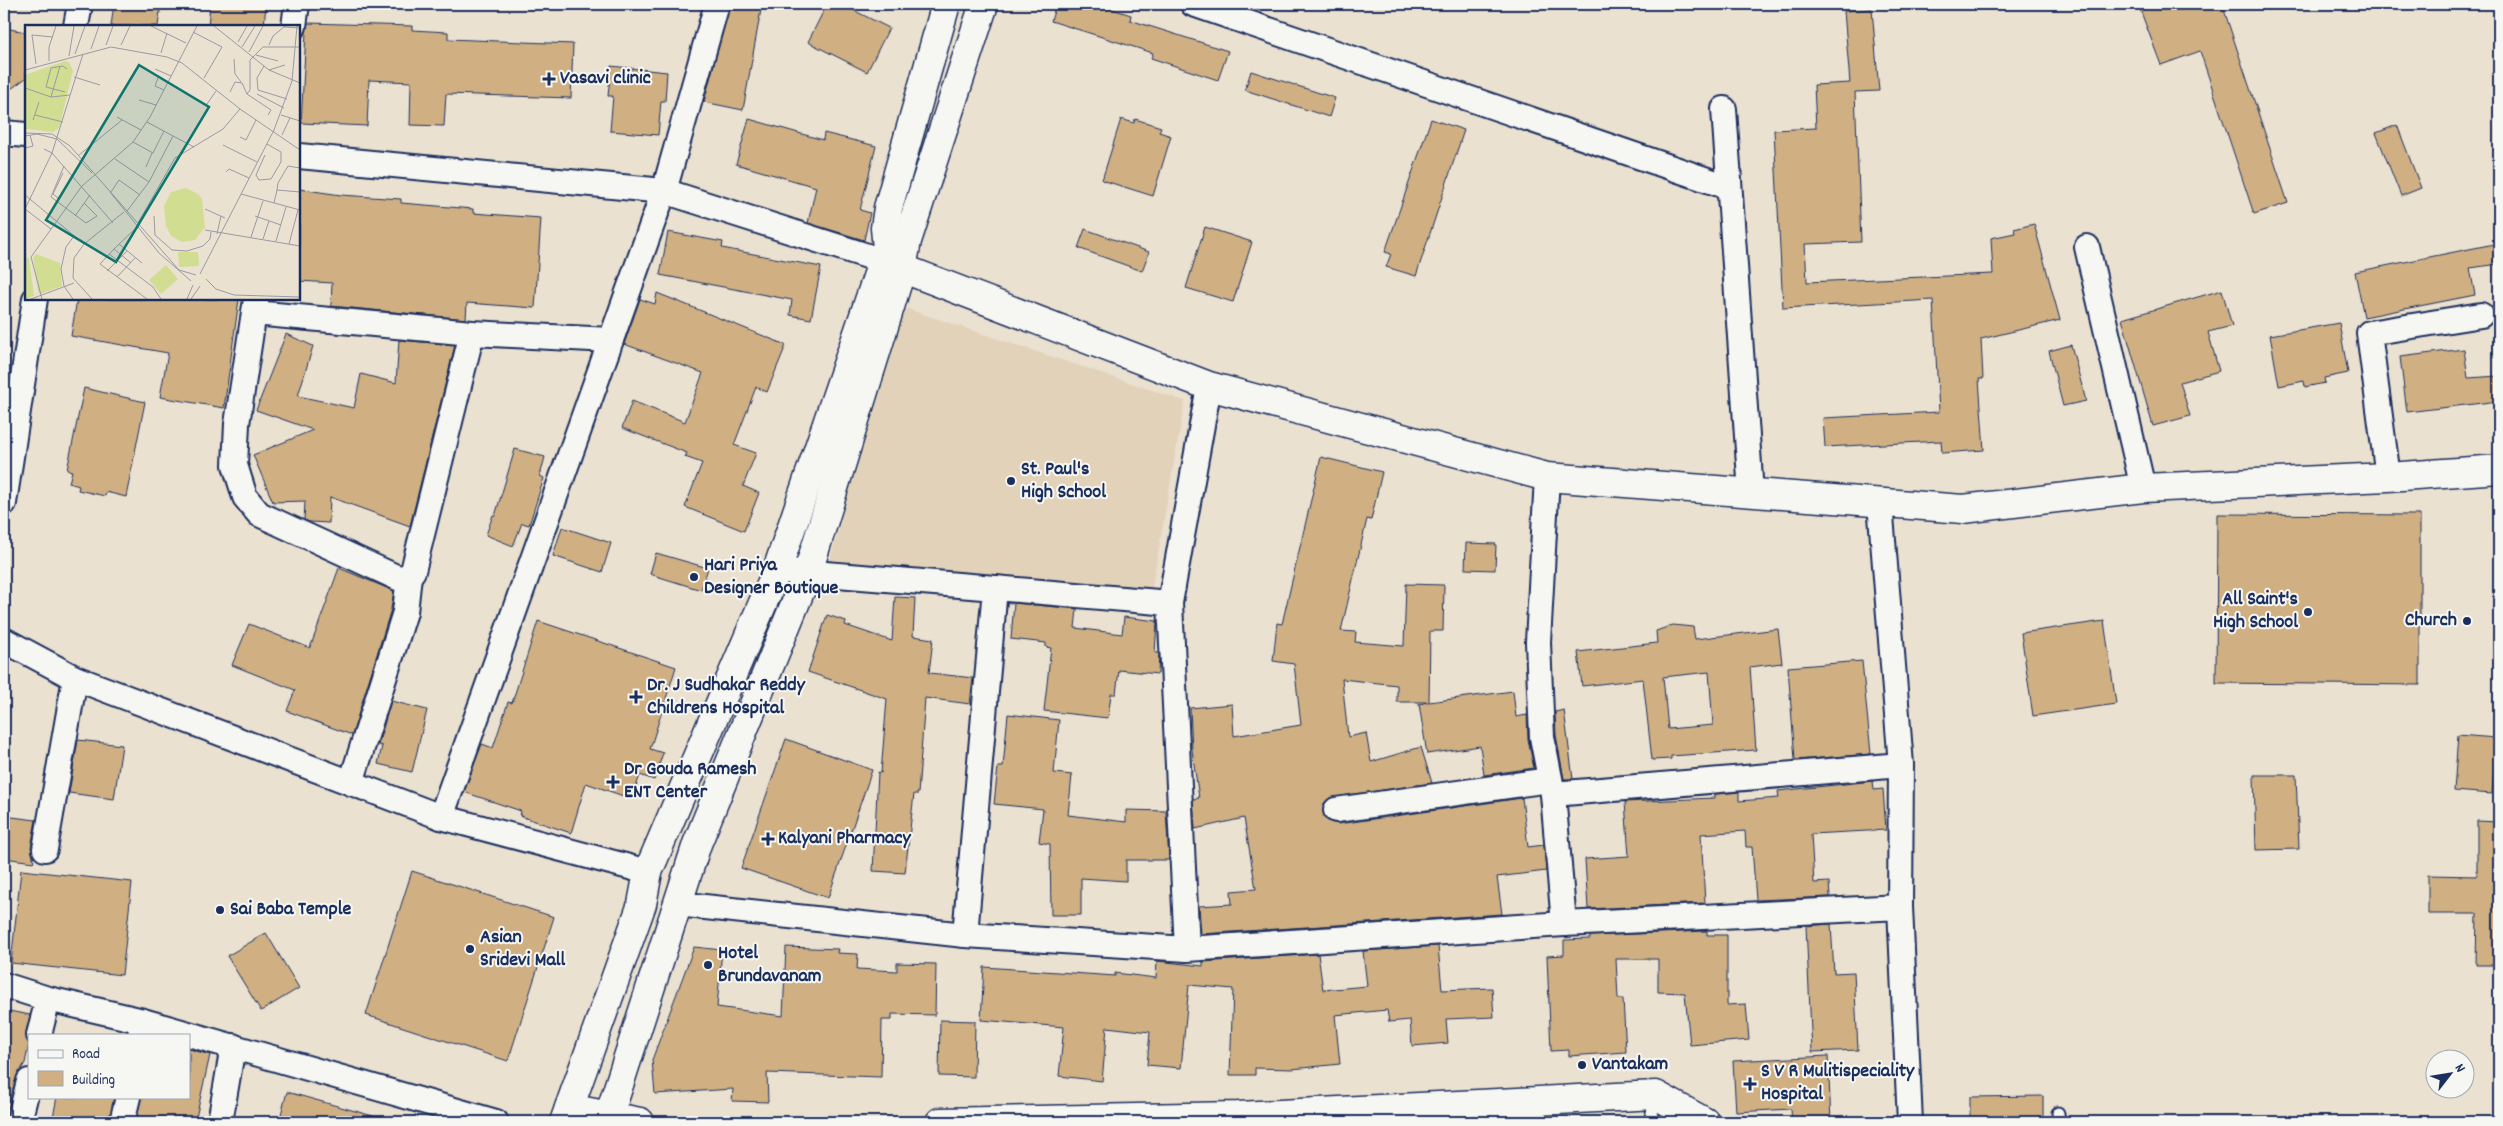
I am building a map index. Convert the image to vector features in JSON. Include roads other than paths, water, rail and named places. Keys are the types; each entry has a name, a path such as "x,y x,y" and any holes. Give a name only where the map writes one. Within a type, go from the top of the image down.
{"street":[{"path":"76,25 80,4"},
{"path":"294,25 297,4"},
{"path":"441,817 664,191 717,4"},
{"path":"608,1119 697,844 808,572 892,265 887,248 885,228 888,208 946,4"},
{"path":"640,1122 566,1115 642,904 648,872 777,570 892,265 907,241 984,4"},
{"path":"1193,4 1728,187"},
{"path":"1724,109 1751,493"},
{"path":"4,133 25,135"},
{"path":"300,156 664,191 892,265 1209,386 1547,477 1963,509 2143,488 2388,477 2499,469"},
{"path":"2087,247 2143,488"},
{"path":"4,503 8,446 35,300"},
{"path":"409,576 398,578 287,528 259,514 245,497 234,465 237,424 255,306 472,333 611,340"},
{"path":"2388,477 2369,333 2481,315"},
{"path":"351,783 406,612 409,576 413,571 424,531 472,333"},
{"path":"1187,949 1170,603 1209,386"},
{"path":"1547,477 1538,642 1542,737 1552,787 1564,924"},
{"path":"1880,503 1901,765 1900,907 1910,1122"},
{"path":"777,570 1170,603"},
{"path":"965,935 995,588"},
{"path":"4,640 75,678 441,817 648,872"},
{"path":"45,849 75,678"},
{"path":"1336,810 1552,787 1901,765"},
{"path":"677,904 965,935 1187,949 1564,924 1900,907"},
{"path":"4,985 141,1028 172,1034"},
{"path":"40,1034 48,999"},
{"path":"190,1038 233,1046 496,1122"},
{"path":"220,1122 233,1046"},
{"path":"19,1122 28,1085"},
{"path":"940,1122 1238,1116 1656,1095 1705,1122"},
{"path":"122,1122 128,1098"}],"lane":[{"path":"1650,1122 1656,1095"}],"place":[{"name":"Vasavi clinic","path":"549,79"},
{"name":"St. Paul's High School","path":"1011,481"},
{"name":"Hari Priya Designer Boutique","path":"694,577"},
{"name":"All Saint's High School","path":"2308,612"},
{"name":"Church","path":"2467,621"},
{"name":"Dr. J Sudhakar Reddy Childrens Hospital","path":"636,697"},
{"name":"Dr Gouda Ramesh ENT Center","path":"613,782"},
{"name":"Kalyani Pharmacy","path":"768,839"},
{"name":"Sai Baba Temple","path":"220,910"},
{"name":"Asian Sridevi Mall","path":"470,949"},
{"name":"Hotel Brundavanam","path":"708,965"},
{"name":"Vantakam","path":"1582,1065"},
{"name":"S V R Mulitispeciality Hospital","path":"1750,1084"}]}
